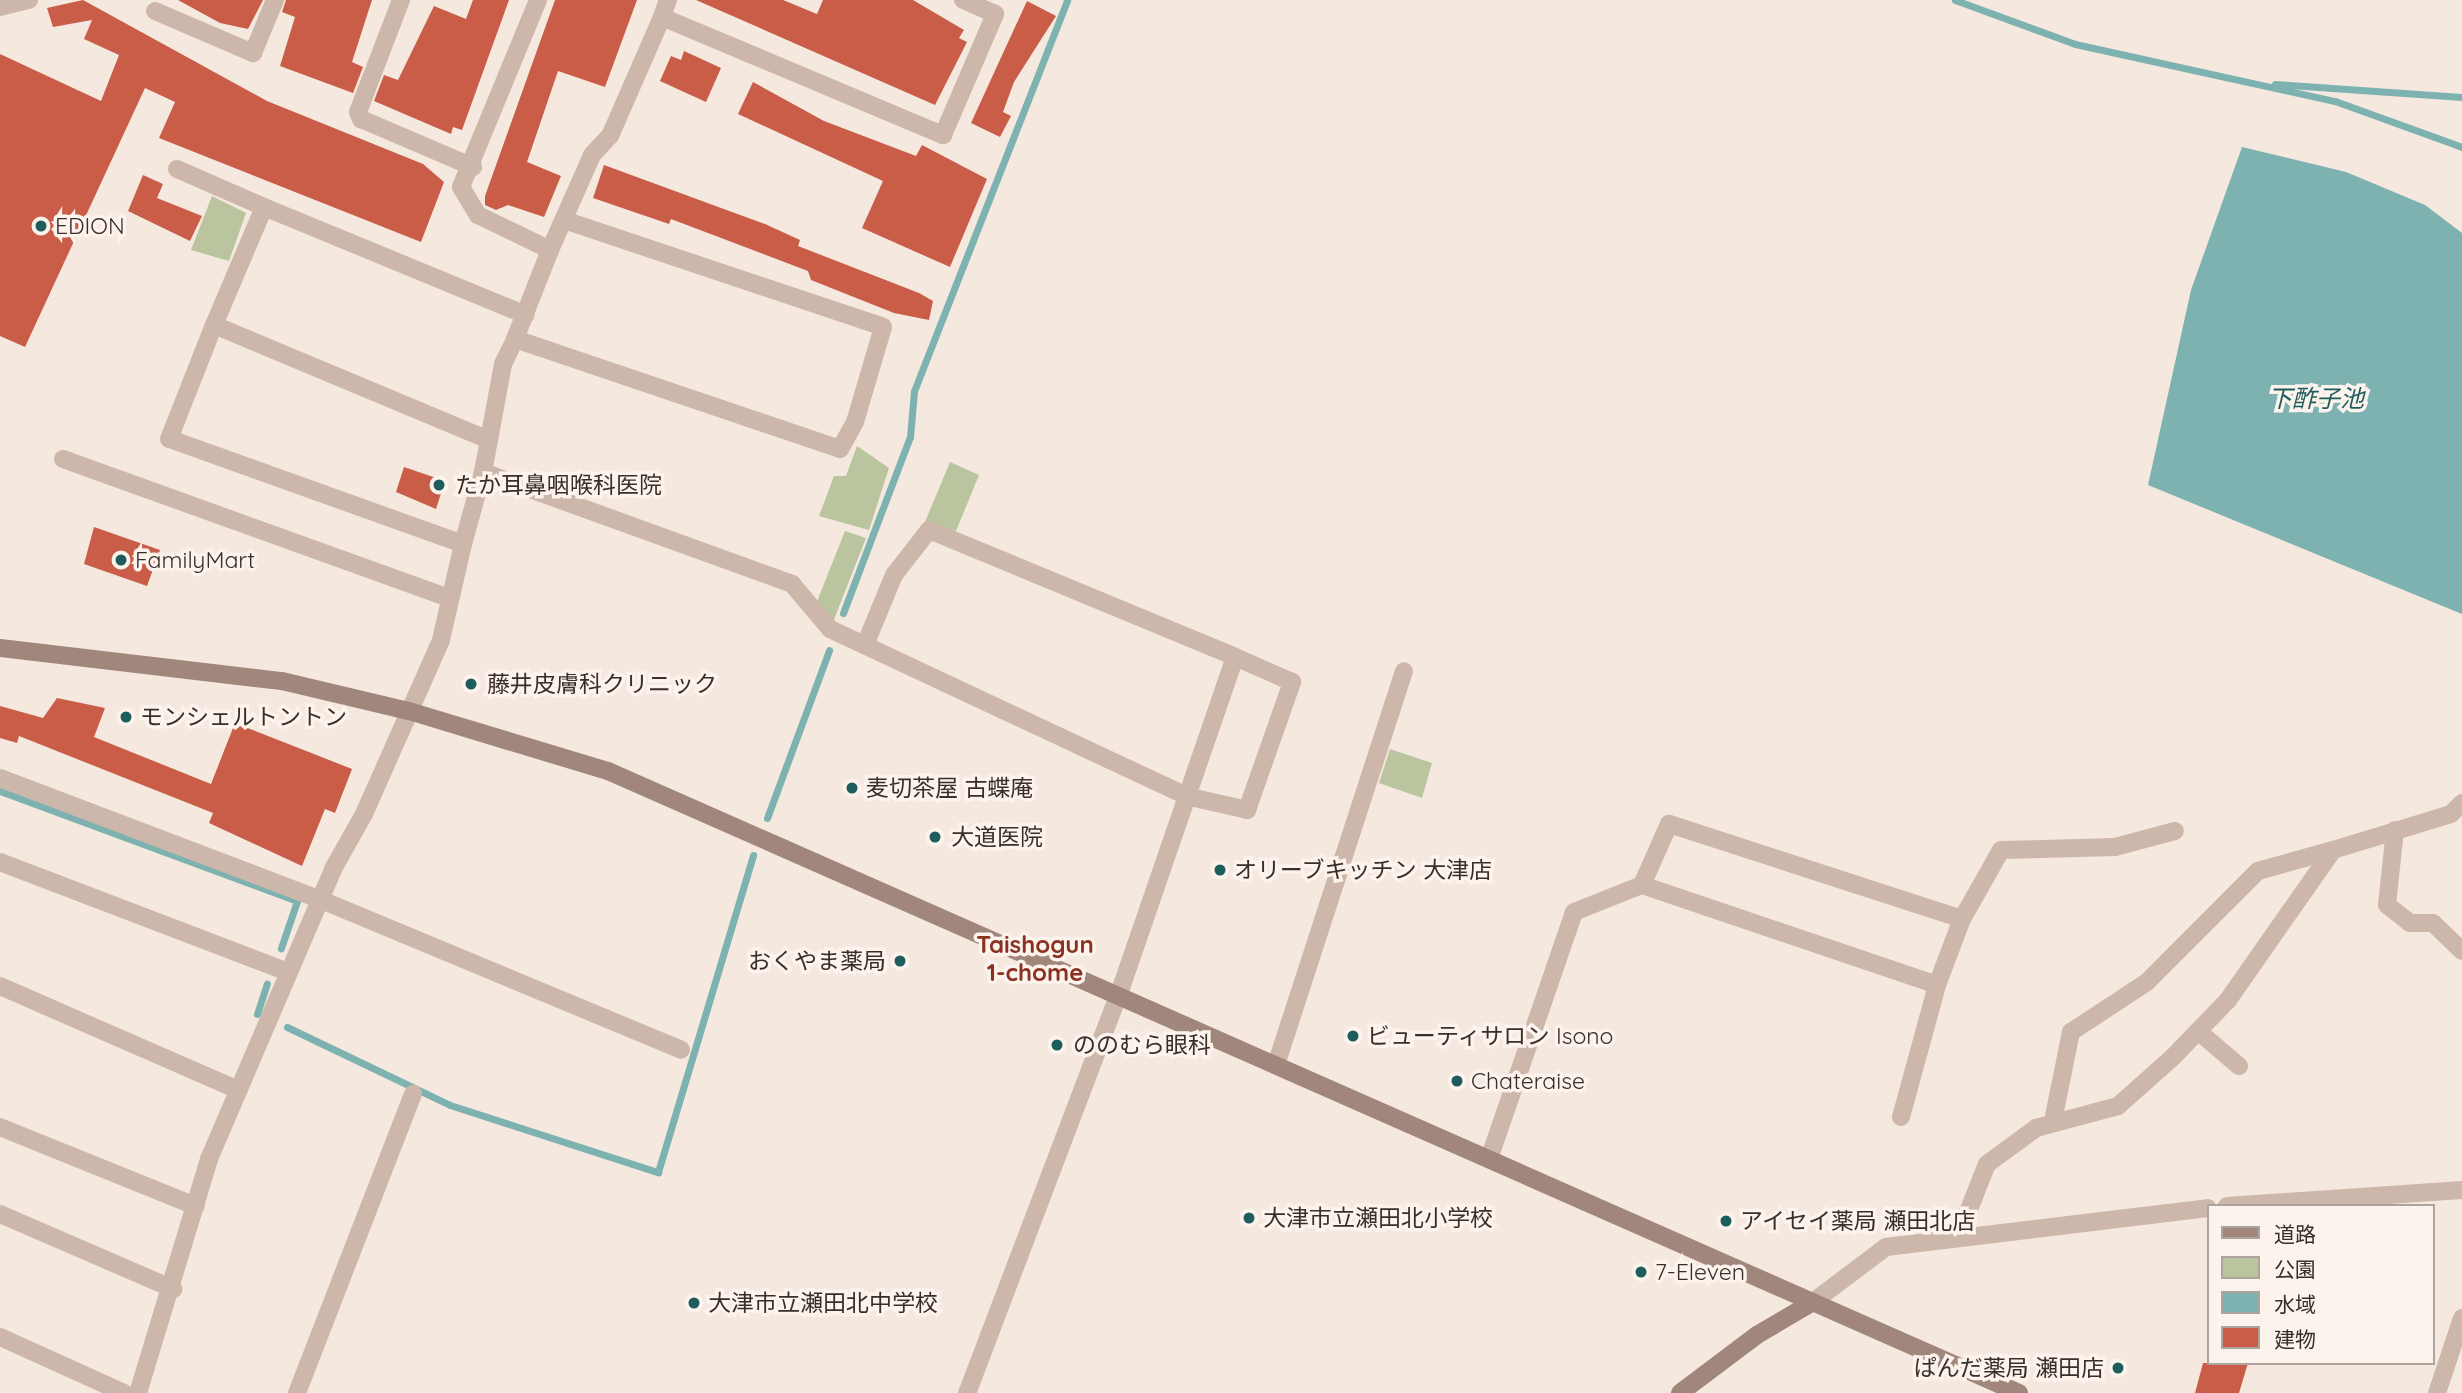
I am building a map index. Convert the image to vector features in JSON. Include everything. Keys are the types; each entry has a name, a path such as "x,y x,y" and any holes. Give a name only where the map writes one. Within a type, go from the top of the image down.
{"street":[{"path":"0,6 29,0"},
{"path":"155,11 253,53 275,0"},
{"path":"401,0 360,119 473,167"},
{"path":"538,0 473,167 461,187 478,215 550,250"},
{"path":"138,1393 173,1289 195,1206 238,1090 319,900 441,640 483,472 503,364 592,155 610,136 665,9 943,135 995,14 963,0"},
{"path":"177,169 526,315"},
{"path":"264,207 169,439 463,544"},
{"path":"515,339 840,449 855,422 883,327 564,220"},
{"path":"214,325 489,440"},
{"path":"63,459 450,598"},
{"path":"483,472 792,584 830,629 1186,796 1247,810 1292,682 929,530 894,575 865,645"},
{"path":"0,648 282,681 409,711 608,771 2019,1393"},
{"path":"967,1393 1118,996 1235,657"},
{"path":"1276,1066 1404,671"},
{"path":"0,778 319,900 681,1050"},
{"path":"2053,1121 2071,1032 2147,982 2258,871 2451,814 2462,803"},
{"path":"1642,885 1669,824 1962,919"},
{"path":"2395,830 2387,905 2410,923 2433,923 2462,951"},
{"path":"1901,1117 1937,985 1962,919 2001,850 2115,847 2175,831"},
{"path":"1959,1235 1987,1164 2053,1121 2118,1106 2198,1031 2293,915 2333,850"},
{"path":"0,862 288,972"},
{"path":"1489,1159 1574,912 1642,885 1937,985"},
{"path":"0,986 238,1090"},
{"path":"2198,1031 2239,1066"},
{"path":"297,1393 413,1094"},
{"path":"0,1127 195,1206"},
{"path":"2256,1204 2462,1190"},
{"path":"1680,1393 1757,1335 1813,1302 1886,1247 1959,1235 2206,1208"},
{"path":"0,1214 173,1289"},
{"path":"2437,1393 2462,1318"},
{"path":"0,1337 124,1393"}],"green space":[{"path":"212,196 246,213 229,261 191,250"},
{"path":"857,446 889,468 869,530 819,516 834,476 846,476"},
{"path":"950,462 979,475 956,531 925,522"},
{"path":"845,531 866,538 833,622 816,604"},
{"path":"1390,749 1432,763 1422,798 1379,783"}],"water":[{"name":"下酢子池","path":"2242,147 2346,172 2425,205 2462,233 2462,614 2148,485 2191,290"}],"building":[{"path":"83,0 267,101 423,164 444,182 421,242 159,138 175,102 145,88 25,347 0,336 0,54 101,101 119,55 84,39 92,20 53,27 47,8"},
{"path":"178,0 263,0 248,29 220,23"},
{"path":"286,0 372,0 352,62 363,67 353,93 280,66 295,17 282,12"},
{"path":"473,0 509,0 462,130 453,127 451,134 374,101 384,75 398,80 434,6 466,19"},
{"path":"555,0 637,0 605,87 558,71 527,162 561,176 544,217 508,205 496,210 485,205 485,196"},
{"path":"696,0 783,0 817,14 823,0 913,0 964,30 959,38 967,42 935,105"},
{"path":"1027,1 1056,16 1014,82 1003,112 1011,116 1000,137 971,123"},
{"path":"684,51 721,68 706,102 660,81 671,56 681,60"},
{"path":"753,82 824,121 916,156 922,145 987,179 950,267 862,228 883,181 738,114"},
{"path":"604,165 765,224 800,240 798,246 919,293 933,301 929,320 894,313 811,280 808,271 671,219 669,224 593,198"},
{"path":"143,175 163,184 157,198 202,216 190,241 128,211"},
{"path":"404,467 445,481 436,509 396,492"},
{"name":"FamilyMart","path":"94,527 160,550 147,586 84,564"},
{"path":"57,698 105,708 94,737 211,784 235,723 352,769 335,813 325,809 302,866 209,823 213,813 19,736 17,743 0,738 0,706 43,718"},
{"path":"2203,1363 2247,1365 2239,1393 2195,1393"}],"waterway":[{"path":"843,613 910,437 914,391 1067,0"},
{"path":"1955,0 2075,44 2335,101 2462,147"},
{"path":"2275,84 2462,97"},
{"path":"767,818 829,650"},
{"path":"0,791 297,901 281,948"},
{"path":"287,1027 450,1105 658,1172 753,855"},
{"path":"257,1014 267,984"}],"place":[{"name":"EDION","path":"41,226"},
{"name":"たか耳鼻咽喉科医院","path":"439,485"},
{"name":"FamilyMart","path":"121,560"},
{"name":"藤井皮膚科クリニック","path":"471,684"},
{"name":"モンシェルトントン","path":"126,717"},
{"name":"麦切茶屋 古蝶庵","path":"852,788"},
{"name":"大道医院","path":"935,837"},
{"name":"オリーブキッチン 大津店","path":"1220,870"},
{"name":"おくやま薬局","path":"900,961"},
{"name":"ビューティサロン Isono","path":"1353,1036"},
{"name":"ののむら眼科","path":"1057,1045"},
{"name":"Chateraise","path":"1457,1081"},
{"name":"大津市立瀬田北小学校","path":"1249,1218"},
{"name":"アイセイ薬局 瀬田北店","path":"1726,1221"},
{"name":"7-Eleven","path":"1641,1272"},
{"name":"大津市立瀬田北中学校","path":"694,1303"},
{"name":"ぱんだ薬局 瀬田店","path":"2118,1368"}],"district":[{"name":"Taishogun 1-chome","path":"1035,959"}]}
